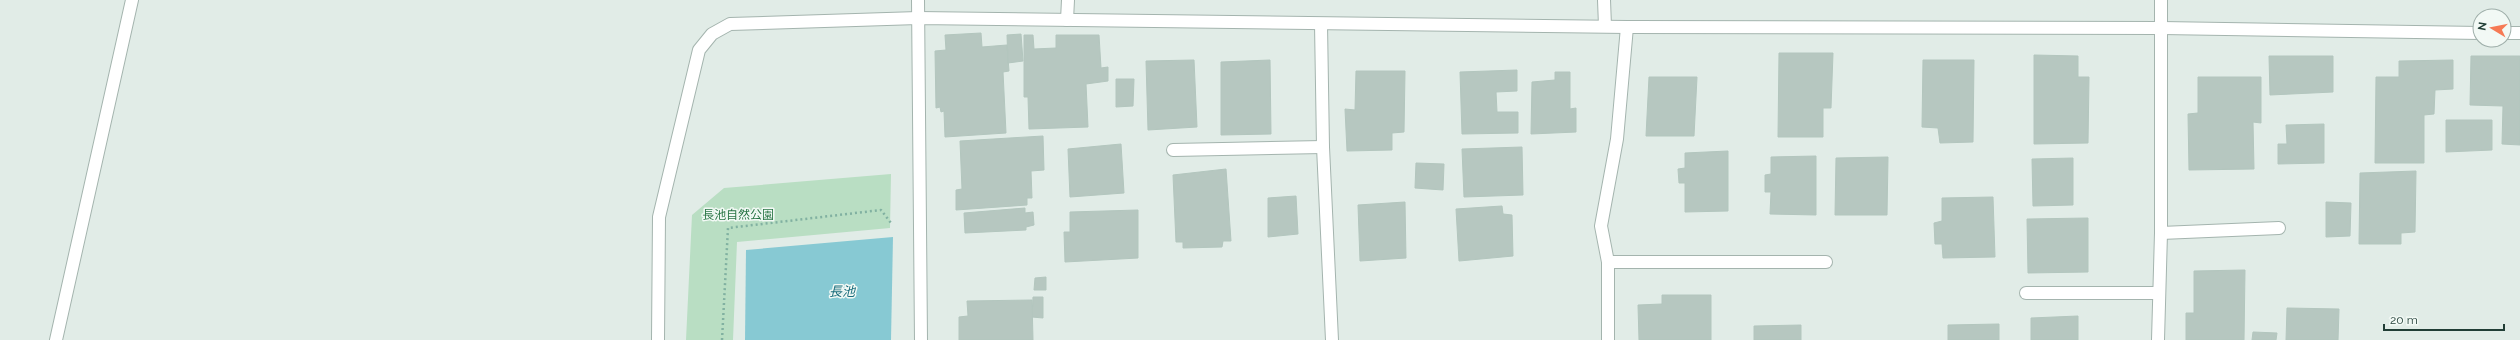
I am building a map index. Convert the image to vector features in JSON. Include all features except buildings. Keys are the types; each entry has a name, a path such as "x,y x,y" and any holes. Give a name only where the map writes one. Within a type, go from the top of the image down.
{"street":[{"path":"56,340 132,0"},
{"path":"918,0 920,340"},
{"path":"1066,20 1068,0"},
{"path":"1604,0 1605,26"},
{"path":"2158,340 2161,233 2161,0"},
{"path":"658,340 657,236 659,218 695,61 699,50 712,34 730,24 918,18 1627,27 2162,28 2472,33"},
{"path":"1321,24 1323,147 1332,340"},
{"path":"1608,340 1608,262 1601,226 1617,139 1627,27"},
{"path":"1173,150 1323,147"},
{"path":"2161,233 2279,228"},
{"path":"1608,262 1826,262"},
{"path":"2026,293 2159,293"}],"path":[{"path":"722,340 728,228 881,210 893,226"}],"green space":[{"name":"長池自然公園","path":"891,174 890,228 737,242 733,340 686,340 692,215 724,188"}],"water":[{"name":"長池","path":"893,237 891,340 745,340 746,250"}]}
